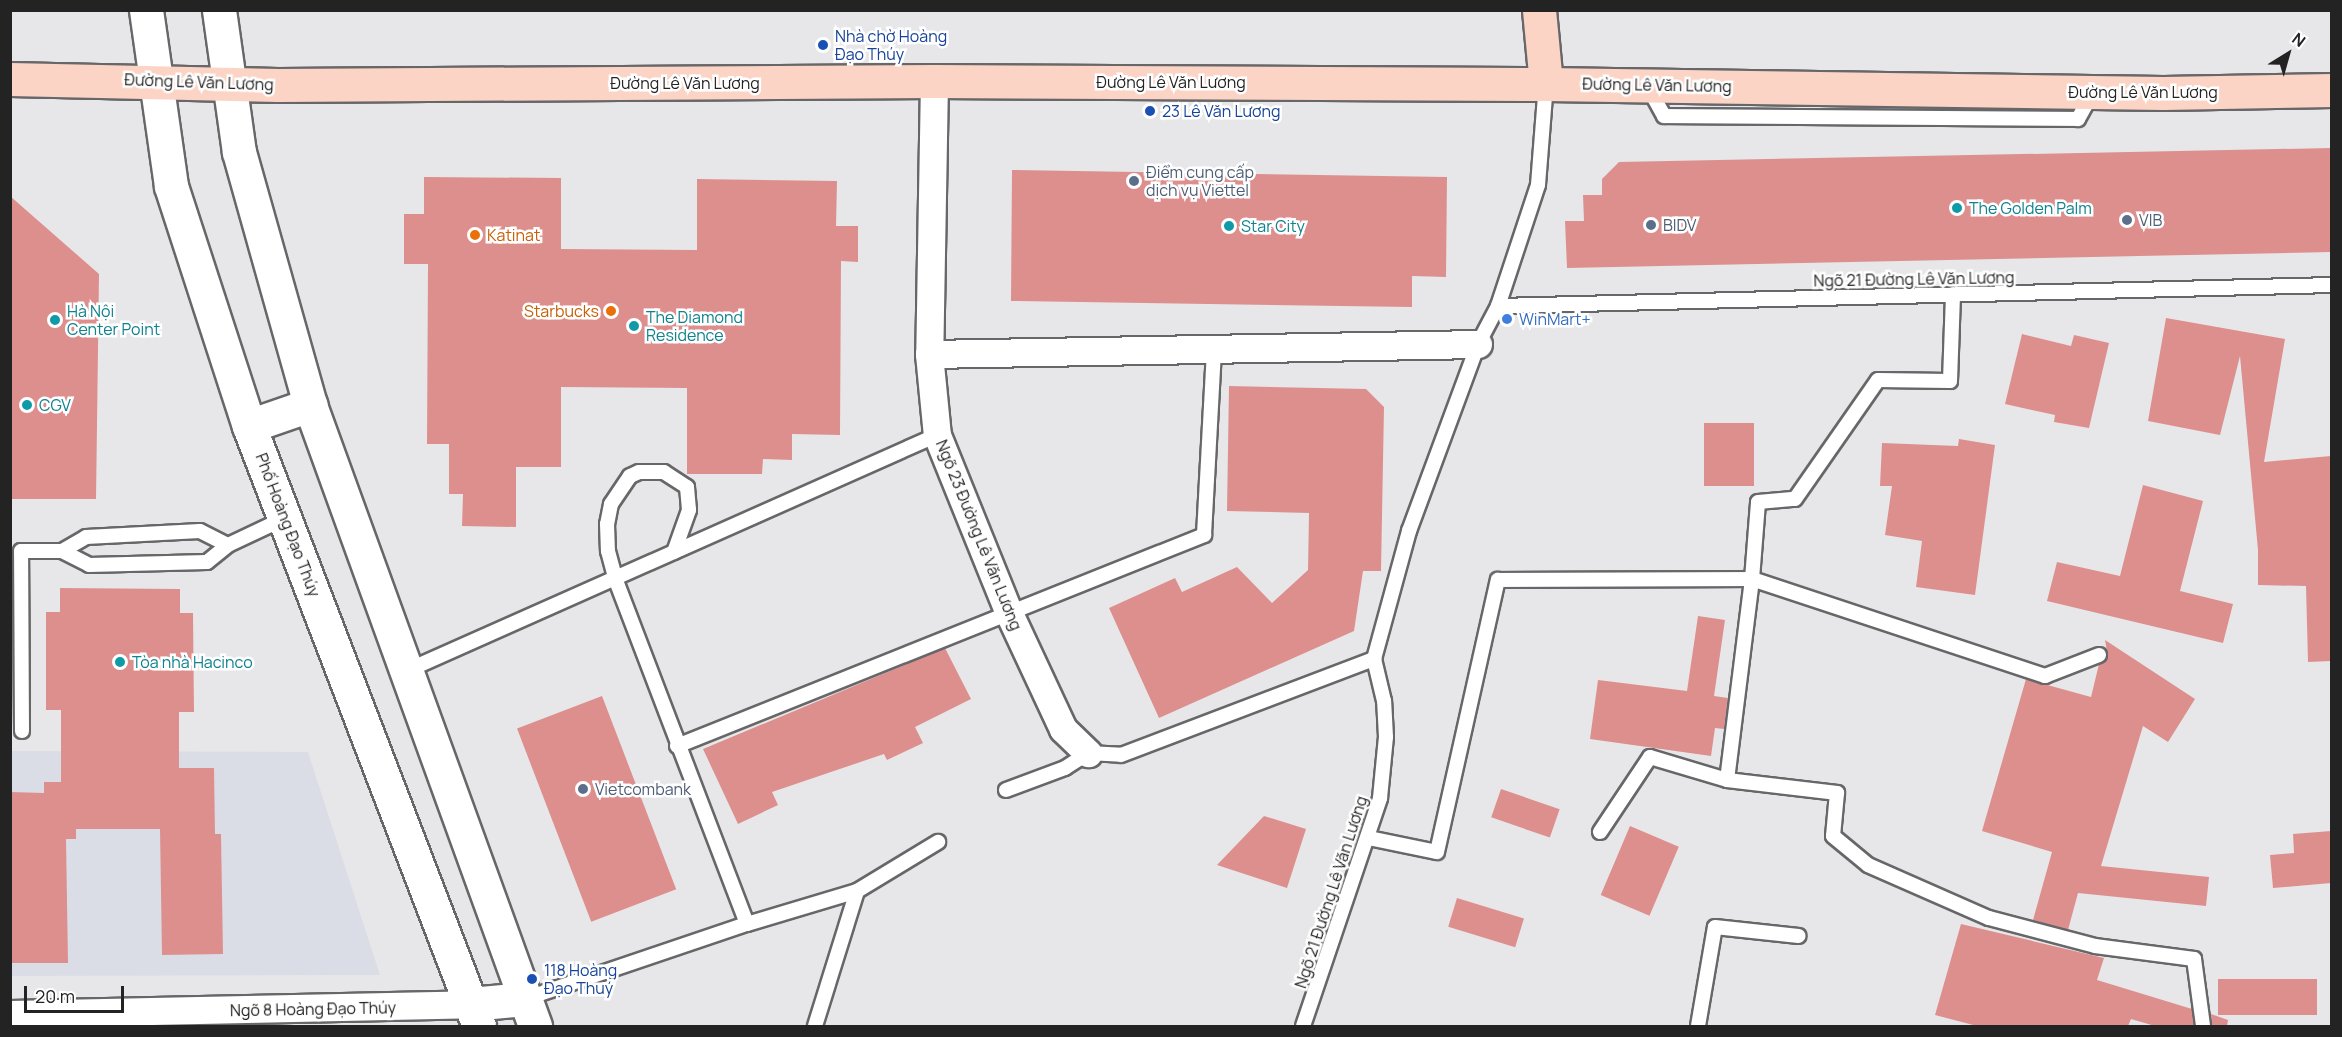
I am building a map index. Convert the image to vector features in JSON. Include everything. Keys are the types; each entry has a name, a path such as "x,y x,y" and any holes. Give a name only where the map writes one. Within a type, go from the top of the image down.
{"main road":[{"name":"Phố Hoàng Đạo Thúy","path":"146,10 171,186 249,426 475,1015"},
{"path":"219,10 231,84 238,152 310,405 530,1013 475,1015"},
{"path":"1539,10 1546,84"},
{"name":"Đường Lê Văn Lương","path":"10,79 231,84 934,81 1546,84 2094,92 2331,90"},
{"path":"249,426 310,405"}],"street":[{"name":"Ngõ 23 Đường Lê Văn Lương","path":"934,81 929,354 937,435 1008,611 1063,729 1088,753"},
{"path":"929,354 1478,344"},
{"name":"Ngõ 8 Hoàng Đạo Thúy","path":"10,1014 475,1015"}],"lane":[{"name":"Ngõ 21 Đường Lê Văn Lương","path":"1303,1026 1369,838 1380,798 1386,737 1384,701 1374,659 1409,531 1478,344 1498,306 1538,185 1546,84"},
{"name":"Ngõ 21 Đường Lê Văn Lương","path":"1498,306 2331,285"},
{"path":"1727,780 1752,579 1758,502 1795,499 1878,380 1950,381 1953,294"},
{"path":"677,746 1008,611 1204,535 1214,349"},
{"path":"406,671 937,435"},
{"path":"674,552 690,510 687,488 664,472 639,472 623,484 610,504 608,551 615,578 677,746 747,924"},
{"path":"62,550 89,565 207,562 228,545 285,518"},
{"path":"22,731 21,551 62,550 86,537 200,531 228,545"},
{"path":"1369,838 1437,852 1498,580 1752,579 2044,676 2099,655"},
{"path":"1006,790 1065,768 1088,753 1121,755 1374,659"},
{"path":"1600,832 1650,757 1727,780 1837,793 1833,836 1868,865 1989,918 2095,946 2194,959 2203,1026"},
{"path":"530,1013 747,924 857,891 938,842"},
{"path":"815,1026 857,891"},
{"path":"1698,1026 1715,927 1799,936"}],"shaded area":[{"path":"11,751 308,752 380,975 11,976"}],"building":[{"name":"The Golden Palm","path":"2331,148 2331,252 1567,268 1565,221 1584,221 1583,195 1602,195 1602,179 1619,162"},
{"name":"Star City","path":"1012,170 1447,177 1446,277 1412,276 1412,307 1011,301"},
{"name":"The Diamond Residence","path":"424,177 561,178 561,249 697,250 697,179 837,181 836,226 858,226 858,262 841,261 840,435 792,434 792,460 763,459 762,474 687,474 687,388 561,387 561,467 516,467 516,527 462,526 463,494 449,494 449,444 427,444 428,264 404,264 404,214 424,214"},
{"name":"Hà Nội Center Point","path":"10,196 99,274 96,499 10,499"},
{"path":"2166,318 2285,339 2264,462 2331,456 2331,661 2308,662 2306,586 2258,585 2258,550 2240,356 2220,435 2148,421"},
{"path":"2022,334 2071,346 2074,335 2109,343 2089,428 2054,422 2055,415 2005,404"},
{"path":"1229,386 1366,389 1384,407 1381,571 1363,571 1354,631 1159,718 1109,608 1175,578 1182,592 1237,567 1272,603 1308,570 1309,513 1227,511"},
{"path":"1704,423 1754,423 1754,486 1704,486"},
{"path":"1959,439 1995,445 1975,595 1916,587 1922,541 1885,535 1892,486 1880,486 1882,443 1958,446"},
{"path":"2143,485 2203,501 2180,591 2233,604 2223,643 2047,601 2057,562 2120,576"},
{"path":"60,588 180,589 180,613 193,613 194,712 179,712 179,768 214,768 215,834 221,834 223,954 162,955 160,829 76,829 76,839 66,839 68,963 10,963 10,792 44,793 44,782 61,782 61,710 46,710 46,612 60,612"},
{"path":"1698,616 1725,620 1714,696 1728,698 1724,729 1715,728 1711,756 1590,739 1598,680 1687,691"},
{"path":"2105,640 2195,699 2168,742 2143,726 2101,866 2209,877 2206,906 2078,893 2068,930 2033,920 2052,852 1982,831 2026,679 2091,697 2099,664 2108,657"},
{"path":"945,648 971,699 915,727 923,743 887,760 884,754 772,792 778,805 738,824 703,749"},
{"path":"602,696 676,889 591,922 517,729"},
{"path":"1501,789 1560,809 1550,838 1491,817"},
{"path":"1264,816 1306,829 1287,888 1217,865"},
{"path":"1630,826 1679,847 1649,916 1601,895"},
{"path":"2331,831 2331,883 2273,888 2270,855 2294,853 2293,834"},
{"path":"1457,898 1524,918 1515,947 1448,927"},
{"path":"1961,924 2104,958 2097,980 2192,1009 2194,1026 2155,1026 2131,1019 2128,1026 1977,1026 1935,1015"},
{"path":"2218,979 2317,979 2317,1015 2218,1015"},
{"path":"2211,1014 2228,1020 2227,1026 2212,1026"}],"place":[{"name":"Nhà chờ Hoàng Đạo Thúy","path":"823,45"},
{"name":"23 Lê Văn Lương","path":"1150,111"},
{"name":"Điểm cung cấp dịch vụ Viettel","path":"1134,181"},
{"name":"The Golden Palm","path":"1957,208"},
{"name":"VIB","path":"2127,220"},
{"name":"BIDV","path":"1651,225"},
{"name":"Star City","path":"1229,226"},
{"name":"Katinat","path":"475,235"},
{"name":"Starbucks","path":"611,311"},
{"name":"WinMart+","path":"1507,319"},
{"name":"Hà Nội Center Point","path":"55,320"},
{"name":"The Diamond Residence","path":"634,326"},
{"name":"CGV","path":"27,405"},
{"name":"Tòa nhà Hacinco","path":"120,662"},
{"name":"Vietcombank","path":"583,789"},
{"name":"118 Hoàng Đạo Thuý","path":"532,979"}]}
